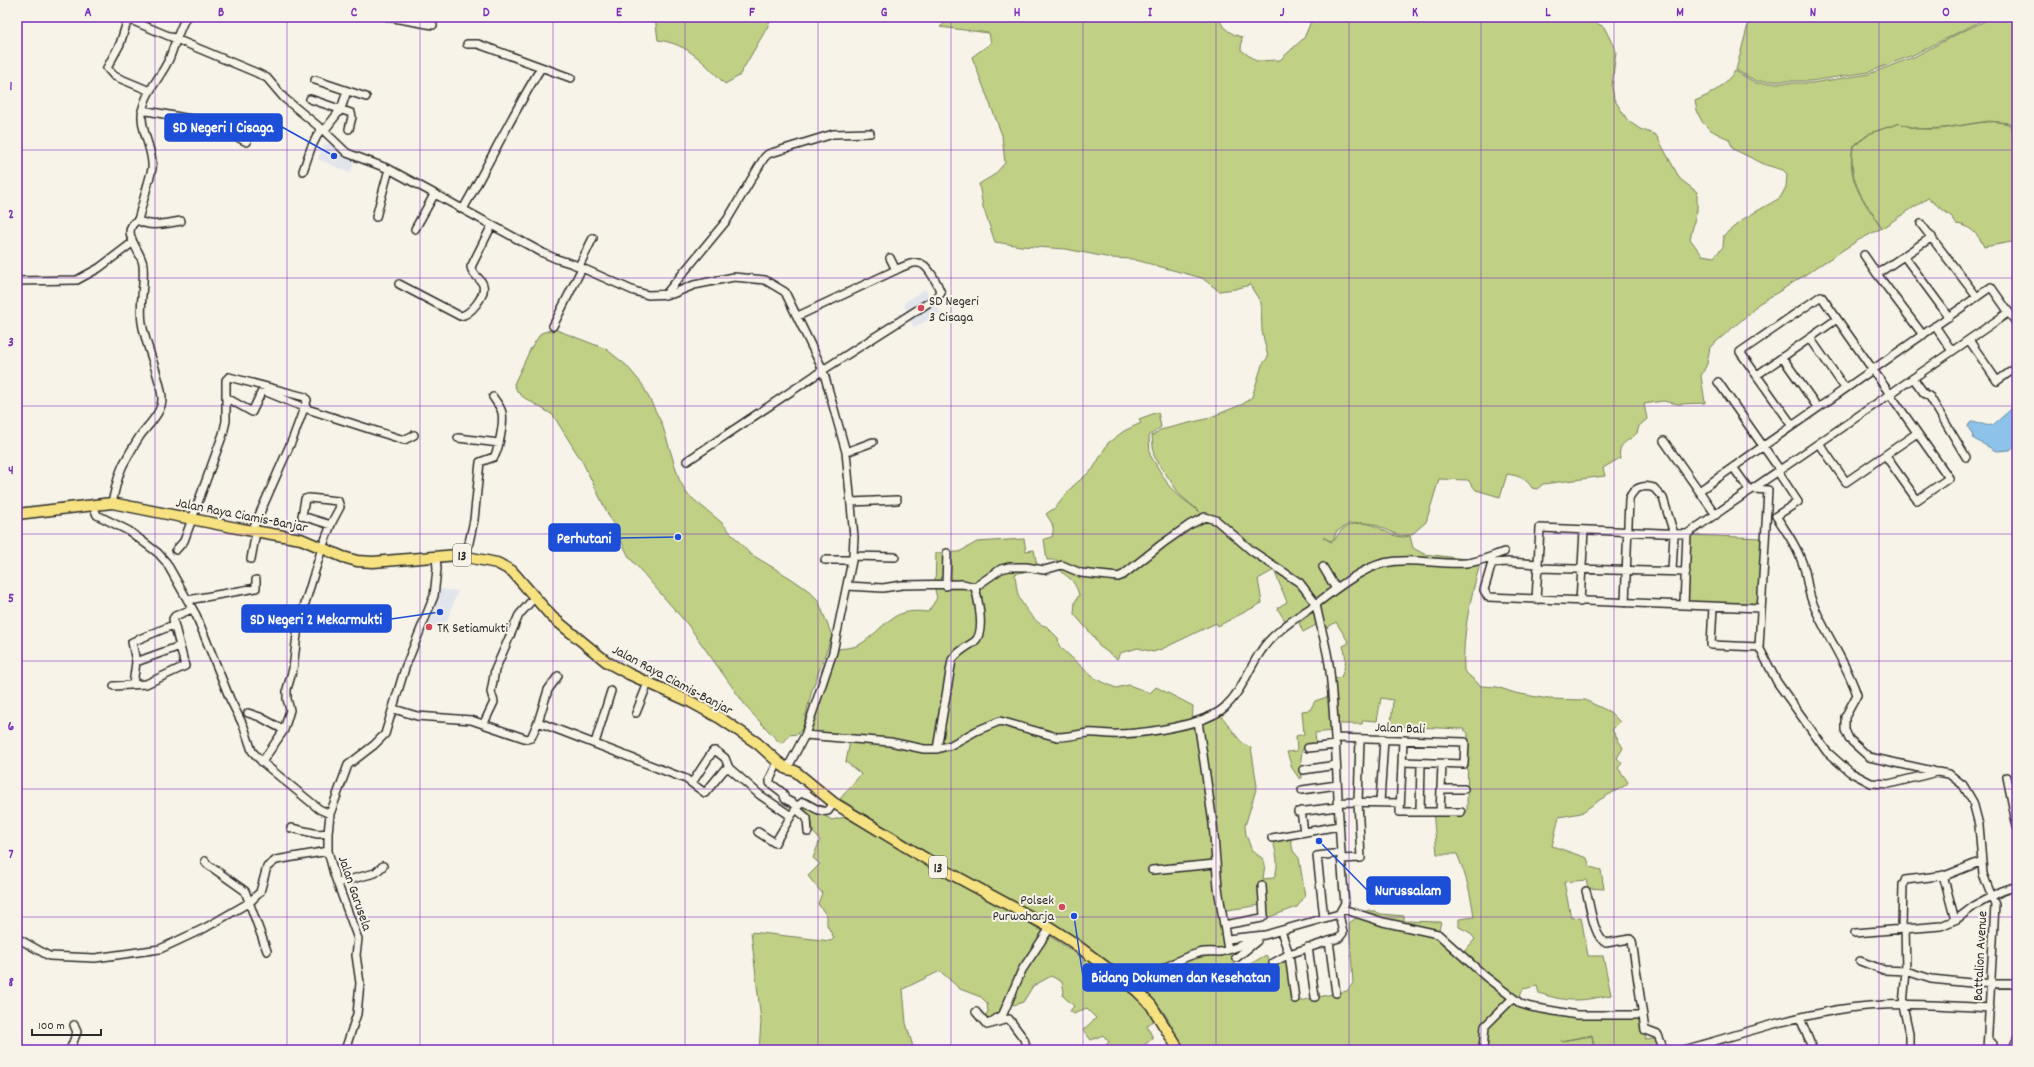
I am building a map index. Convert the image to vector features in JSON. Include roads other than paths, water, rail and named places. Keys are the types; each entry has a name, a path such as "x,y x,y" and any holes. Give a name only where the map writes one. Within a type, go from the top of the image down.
{"highway":[{"name":"Jalan Raya Ciamis-Banjar","path":"17,514 112,503 192,518 254,532 301,539 342,557 364,562 436,556 466,556 484,559 506,567 517,576 534,598 552,617 596,654 618,668 691,702 720,718 757,743 787,769 795,771 834,803 946,871 1050,928 1091,956 1136,990 1156,1011 1179,1050"}],"street":[{"path":"112,503 117,480 124,465 140,437 156,415 162,401 158,380 150,358 142,323 141,302 143,265 140,253 132,243 130,229 132,224 138,220 152,165 142,110 150,91 170,58 175,40 186,17"},
{"path":"388,17 433,25"},
{"path":"150,91 114,76 107,68 120,44 125,23 133,21 267,78 284,98 323,130 349,155 389,169 542,253 581,267 641,294 665,295 680,292 694,285 734,277 766,280 780,287 791,300 823,370 846,452 854,530 853,558 833,652 804,735 787,769"},
{"path":"467,44 478,44 571,78"},
{"path":"463,209 484,173 515,110 541,68"},
{"path":"315,80 366,97"},
{"path":"303,171 311,148 323,130 341,109 347,90"},
{"path":"310,99 352,114 349,129"},
{"path":"142,110 196,120 215,126 246,142"},
{"path":"665,295 727,220 768,154 833,134 870,133"},
{"path":"376,217 389,169"},
{"path":"415,229 434,195"},
{"path":"138,220 146,224 181,221"},
{"path":"1921,224 1932,236 1977,297"},
{"path":"399,284 460,316 467,314 483,290 483,285 472,272 471,267 492,225"},
{"path":"1877,274 1932,236"},
{"path":"553,326 594,238"},
{"path":"17,281 77,280 99,268 132,243"},
{"path":"1864,255 1923,335"},
{"path":"1904,256 1949,317"},
{"path":"890,258 896,270"},
{"path":"687,461 823,370 888,330 936,298 940,293 928,269 920,263 916,263 896,270 798,316"},
{"path":"1699,491 1991,287 2017,324"},
{"path":"1792,426 1740,352 1821,296 1949,478 1917,500 1885,455"},
{"path":"1536,600 1540,528 1688,534 2009,312"},
{"path":"1756,375 1837,319"},
{"path":"1934,326 1952,351"},
{"path":"1810,338 1845,388"},
{"path":"1968,340 1997,380 2017,367"},
{"path":"1782,357 1818,408"},
{"path":"176,550 184,541 223,434 226,421 226,380 231,377 305,397 307,400 301,407 294,438 254,532 251,559"},
{"path":"1913,378 1924,393 1930,397 1966,457"},
{"path":"1718,382 1779,471"},
{"path":"226,398 252,412 261,393 264,392 301,407 404,440 414,435"},
{"path":"466,556 474,520 480,462 494,457 499,443 502,416 499,406 493,397"},
{"path":"1819,443 1846,482 1917,433"},
{"path":"458,438 499,443"},
{"path":"1664,441 1716,515"},
{"path":"846,452 873,442"},
{"path":"1733,467 1752,490"},
{"name":"Battalion Avenue","path":"1779,471 1798,502 1776,516 1796,546 1804,570 1811,600 1857,695 1845,717 1845,730 1849,739 1869,757 1949,774 1957,779 1968,792 1974,805 1979,825 1985,882 1992,896 1995,909 1992,984 1987,1050"},
{"path":"1769,478 1759,646 1777,682 1827,752 1850,772 1871,783 1889,784 1937,772"},
{"path":"1625,603 1630,496 1637,489 1647,486 1654,488 1661,495 1674,534 1672,571"},
{"path":"1752,490 1768,490"},
{"path":"262,762 284,730 290,710 287,699 287,689 293,669 298,626 322,548 331,525 339,511 339,502 309,498 305,499 302,516 331,525"},
{"path":"851,502 897,500"},
{"path":"93,506 97,515 129,531 158,553 169,567 188,600 208,640 230,699 244,727 250,749 262,762 319,809 330,814"},
{"path":"846,586 883,588 902,585 946,586 963,584 975,587 1001,569 1009,567 1044,570 1062,565 1085,574 1123,575 1162,544 1189,525 1205,517 1216,520 1264,559 1295,580 1316,604 1330,671 1335,742 1337,804 1345,903 1341,912 1343,933 1339,938 1289,954 1272,963"},
{"path":"1580,602 1584,530"},
{"path":"1684,606 1688,534"},
{"path":"804,735 890,742 937,750 951,745 976,731 1000,721 1057,737 1065,737 1087,733 1126,734 1178,726 1198,721 1216,714 1226,706 1240,689 1261,650 1279,632 1336,589 1373,567 1383,563 1407,559 1466,563 1480,561 1504,552"},
{"path":"946,586 947,553"},
{"name":"Jalan Garusela","path":"345,1050 357,1014 360,983 356,955 358,939 337,883 328,851 330,814 348,765 383,737 394,709 405,668 434,596 437,569 436,556"},
{"path":"825,560 895,557"},
{"path":"1686,572 1582,569 1493,563 1490,565 1484,590 1490,598 1761,608"},
{"path":"1323,567 1336,589"},
{"path":"188,600 256,588 256,580"},
{"path":"937,750 952,660 956,653 975,641 980,632 980,613 975,587"},
{"path":"484,723 494,702 491,692 495,670 519,616 534,598"},
{"path":"1713,607 1712,645 1759,646"},
{"path":"114,686 146,684 184,667 186,665 173,625 175,616 192,609"},
{"path":"133,686 136,662 132,642 173,625"},
{"path":"136,662 180,646"},
{"path":"394,709 417,716 467,719 484,723 527,739 531,738 538,722 548,690 558,676"},
{"path":"636,713 648,683"},
{"path":"595,743 611,691"},
{"path":"248,713 260,717 284,730"},
{"path":"1198,721 1228,950"},
{"path":"538,722 595,743 692,783 702,792 706,793 724,770 730,768"},
{"path":"1324,918 1316,858 1319,854 1362,858 1358,802 1360,739"},
{"name":"Jalan Bali","path":"1308,748 1335,742 1360,739 1465,742 1464,764 1442,764"},
{"path":"1380,802 1384,739"},
{"path":"1403,740 1400,812 1461,812"},
{"path":"692,783 712,751 716,751 725,758 730,768 760,795 791,816"},
{"path":"778,762 770,779 770,783 783,793 785,799 797,807 807,818 808,832"},
{"path":"1402,762 1442,764 1440,812"},
{"path":"1420,812 1421,763"},
{"path":"1303,770 1336,765"},
{"path":"2007,777 2017,827"},
{"path":"1302,790 1336,785"},
{"path":"1441,789 1464,789"},
{"path":"758,832 775,843 797,807 804,802 816,809 827,811 834,803"},
{"path":"1304,832 1300,812 1337,804 1358,802 1400,803"},
{"path":"1272,838 1339,826"},
{"path":"291,828 318,834 328,833"},
{"path":"17,938 49,956 95,958 155,950 205,928 250,902 260,892 266,867 276,860 328,851"},
{"path":"205,861 245,891 267,951"},
{"path":"1909,1050 1908,1033 1903,1005 1906,971 1903,884 1905,880 1958,872 1982,861"},
{"path":"1152,870 1216,864"},
{"path":"337,883 375,873 383,866"},
{"path":"1943,875 1955,920"},
{"path":"1224,925 1262,918 1264,916 1262,886"},
{"path":"1855,933 1904,928 1936,927 1955,920 1974,906 1992,896 2017,886"},
{"path":"1586,890 1593,920 1600,938 1605,942 1630,939 1632,941 1645,1030 1658,1035 1664,1050"},
{"path":"1227,939 1281,931 1341,912 1438,934 1444,937 1486,977 1521,1004 1577,1014 1642,1015"},
{"path":"987,1025 1003,1014 1022,970 1050,928"},
{"path":"1281,931 1289,954 1295,999"},
{"path":"1136,990 1149,978 1160,971 1191,955 1201,952 1228,950 1265,934"},
{"path":"1236,958 1265,934"},
{"path":"1329,941 1336,993"},
{"path":"1308,947 1315,997"},
{"path":"1860,961 1884,970 1906,971 1931,979 1992,984 2017,984"},
{"path":"1483,1050 1484,1026 1513,998"},
{"path":"1684,1050 1800,1018 1845,1009 1938,1004 1990,1008"},
{"path":"976,1012 987,1025"},
{"path":"1800,1018 1813,1050"},
{"path":"987,1025 1009,1019 1024,1039 1027,1050"},
{"path":"70,1050 77,1032 74,1025"},
{"name":"Battalion Avenue","path":"1988,1039 1993,1044 1992,1050"},
{"path":"2013,1048 2017,1039"}],"water":[{"path":"2017,404 2017,444 2010,450 1996,451 1974,439 1968,426 1971,421 1993,425"}],"place":[{"name":"SD Negeri 1 Cisaga","path":"334,156"},
{"name":"SD Negeri 3 Cisaga","path":"921,308"},
{"name":"Perhutani","path":"678,537"},
{"name":"SD Negeri 2 Mekarmukti","path":"440,612"},
{"name":"TK Setiamukti","path":"429,627"},
{"name":"Nurussalam","path":"1319,841"},
{"name":"Polsek Purwaharja","path":"1062,907"},
{"name":"Bidang Dokumen dan Kesehatan","path":"1074,916"}]}
